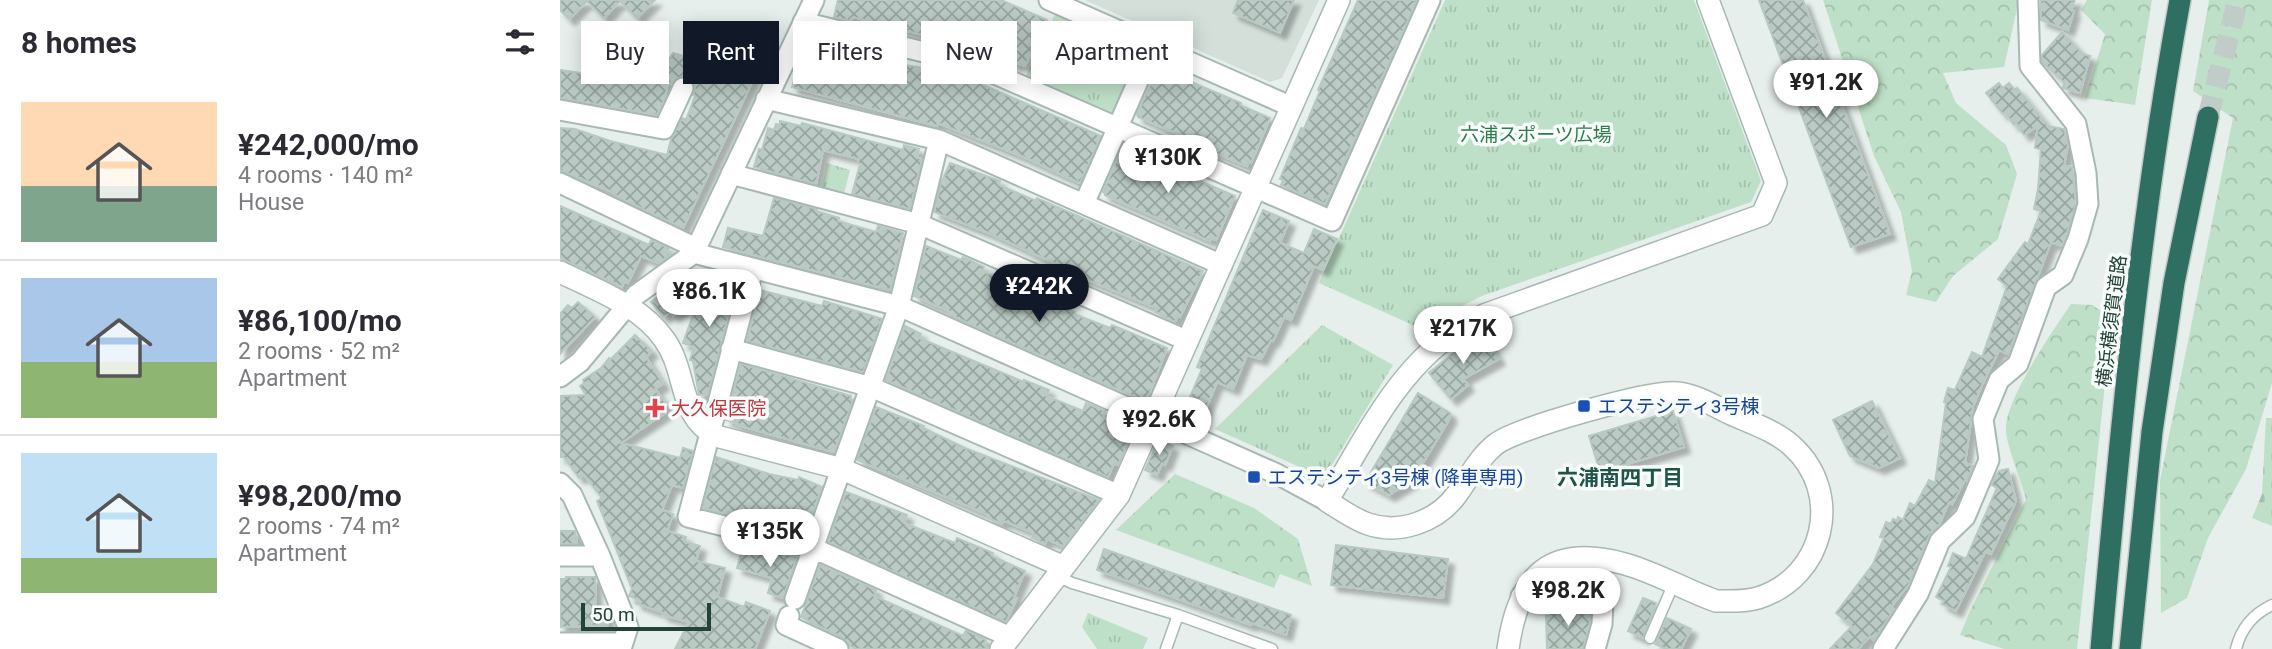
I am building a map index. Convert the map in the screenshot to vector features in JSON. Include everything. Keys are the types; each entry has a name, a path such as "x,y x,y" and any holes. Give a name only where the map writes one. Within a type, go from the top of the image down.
{"highway":[{"name":"横浜横須賀道路","path":"2101,649 2121,426 2163,93 2180,0"},
{"path":"2130,649 2152,432 2174,283 2208,117"}],"street":[{"path":"804,21 814,0"},
{"path":"1049,0 1095,21"},
{"path":"753,269 688,517 813,548 1005,643 1119,495 1339,0"},
{"path":"907,48 972,64 1332,221 1430,0"},
{"path":"1327,501 1400,383 1422,357 1450,333 1484,315 1762,215 1776,183 1708,0"},
{"path":"1883,649 1918,594 1940,541 1965,517 1989,460 1983,419 1999,380 2018,364 2046,287 2063,275 2078,239 2088,204 2076,124 2030,66 2028,0"},
{"path":"560,377 580,362 636,295 695,251 793,43"},
{"path":"1193,64 1292,107"},
{"path":"1084,204 1137,84"},
{"path":"560,110 664,129 683,88"},
{"path":"766,99 939,140 1222,265"},
{"path":"838,649 786,625 899,306 939,140"},
{"path":"731,174 919,225 1188,341"},
{"path":"560,183 695,251 753,269 899,306 1277,474 1370,525 1392,528 1427,520 1447,507 1488,451 1512,434 1652,394 1681,393 1704,401 1791,445 1810,468 1817,483 1822,514 1818,544 1811,559 1793,579 1758,599 1716,601 1626,564 1583,556 1554,564 1535,576 1521,596 1508,649"},
{"path":"560,272 626,306 640,315 664,338 679,368 686,401 696,418 710,432 842,468 1061,572"},
{"path":"731,349 871,387 1119,495"},
{"path":"560,482 572,495 628,627 622,646 560,643"},
{"path":"560,556 600,556"},
{"path":"1521,596 1552,594"},
{"path":"1589,594 1603,601 1602,624 1595,649"}],"lane":[{"path":"1061,572 1072,583 1178,615 1272,649"},
{"path":"1650,638 1674,583"},
{"path":"2236,649 2247,623 2260,610 2272,605"},
{"path":"1167,649 1178,615"}],"shaded area":[{"path":"1085,0 1319,0 1282,78 1270,82 1193,48 1193,21 1132,21"}],"green space":[{"name":"六浦スポーツ広場","path":"1445,0 1694,0 1761,181 1751,202 1482,296 1450,312 1426,331 1319,283"},
{"path":"1823,0 2019,0 2004,67 1943,73 1956,103 2006,145 2017,174 1998,239 1953,276 1936,302 1906,295 1912,271 1901,212 1874,156"},
{"path":"2087,0 2152,0 2135,105 2085,98 2105,34 2081,10"},
{"path":"2209,0 2272,0 2272,383 2246,469 2208,538 2187,598 2161,613 2160,480 2233,118 2193,91"},
{"path":"1056,12 1076,21 1052,21"},
{"path":"1031,65 1031,81 1025,78"},
{"path":"1039,84 1134,84 1119,119"},
{"path":"827,163 850,170 843,198 821,192"},
{"path":"2071,304 2092,305 2112,318 2077,649 2004,649 1960,635 2026,499 2006,430 2013,402 2031,366"},
{"path":"1322,325 1393,365 1324,478 1215,429"},
{"path":"2266,418 2272,418 2272,526 2252,518 2262,494"},
{"path":"1175,474 1254,508 1298,539 1312,586 1280,574 1274,588 1116,530"},
{"path":"1088,613 1148,638 1143,649 1097,649 1082,627"}],"building":[{"path":"560,0 655,0 637,18 620,1 604,18 587,1 569,19 560,10"},
{"path":"838,0 1001,0 1047,20 1031,21 1031,53 1025,66 1017,63 1017,21 921,21 921,34 907,31 907,21 869,21 853,17 849,21 834,17"},
{"path":"1238,0 1294,0 1280,33 1233,13"},
{"path":"1358,0 1417,0 1325,204 1281,185 1283,180 1280,179"},
{"path":"1759,0 1803,0 1890,234 1851,247"},
{"path":"2041,0 2075,0 2068,30 2041,20"},
{"path":"2062,32 2083,54 2090,56 2080,93 2063,88 2064,82 2042,62 2042,55"},
{"path":"673,53 683,56 683,77 677,78 671,84 669,59"},
{"path":"907,65 921,68 921,84 984,84 1101,136 1080,183 1024,157 938,123 937,126 792,87 793,84 907,84"},
{"path":"560,70 581,73 581,84 668,84 665,98 657,115 560,98"},
{"path":"1193,83 1270,118 1251,163 1247,166 1193,144 1195,141 1138,117 1151,84"},
{"path":"1999,83 2003,88 2009,83 2015,90 2017,88 2048,126 2064,129 2068,144 2064,166 2072,167 2076,203 2062,246 2051,242 2008,354 1999,350 1973,406 1965,463 1973,466 1967,481 1965,480 1952,504 1949,502 1939,525 1929,536 1909,584 1891,607 1894,609 1874,640 1870,636 1858,649 1830,649 1852,626 1836,613 1873,564 1884,538 1880,537 1886,522 1891,524 1893,519 1897,521 1898,517 1903,520 1910,503 1915,506 1929,480 1935,483 1948,388 1955,390 1972,352 1982,357 2007,286 1998,279 2025,242 2028,244 2041,211 2034,209 2041,149 2035,148 2038,126 2024,135 2005,112 2003,114 1986,93"},
{"path":"694,84 751,84 683,228 614,195 615,193 560,170 560,128 575,129 667,155 671,139 682,118 686,120 695,96"},
{"path":"780,121 801,126 802,123 903,150 904,145 919,149 917,158 922,159 910,209 852,194 859,159 823,150 816,184 754,167 768,128 774,130 776,124 780,125"},
{"path":"1123,145 1136,150 1135,153 1235,196 1216,240 1211,238 1210,241 1105,195 1103,192"},
{"path":"950,163 1000,181 999,185 1036,201 1037,198 1203,271 1180,317 1178,316 1175,322 1155,312 1157,308 1071,273 1072,271 989,233 934,212 941,183"},
{"path":"774,198 817,209 816,211 839,218 838,221 876,232 878,226 903,233 890,290 723,247 728,228 763,236"},
{"path":"560,206 649,245 651,240 669,248 667,253 671,254 659,263 641,256 628,283 624,281 622,287 560,258"},
{"path":"1263,210 1289,221 1280,243 1304,253 1314,229 1337,239 1323,270 1314,266 1291,320 1284,317 1261,359 1247,355 1233,389 1217,382 1202,418 1184,411 1202,369 1197,367"},
{"path":"926,246 961,260 963,257 984,267 982,271 1066,305 1065,308 1075,312 1074,314 1110,328 1112,325 1167,348 1147,399 1143,397 1142,400 948,314 949,311 914,296"},
{"path":"707,276 737,283 708,394 699,395 693,361 690,360 694,347 683,343"},
{"path":"680,281 694,301 673,316 671,312 663,317 651,302"},
{"path":"760,290 822,306 824,301 882,319 863,372 747,341"},
{"path":"578,302 595,317 560,354 560,314 568,305 572,308"},
{"path":"905,326 921,334 919,338 1049,390 1046,396 1083,411 1086,403 1105,411 1103,418 1134,430 1118,465 1114,463 1108,477 886,380"},
{"path":"635,335 652,351 646,357 663,384 655,389 667,405 662,408 665,413 621,443 680,458 683,448 693,451 683,488 672,485 662,510 673,514 667,531 686,537 685,542 700,546 696,561 725,568 717,597 744,607 746,602 770,611 755,649 675,649 689,622 663,615 664,613 636,603 637,599 629,596 632,589 597,501 602,498 584,475 579,478 564,457 560,457 560,396 586,395 580,386 584,383 583,380 601,368"},
{"path":"1485,336 1499,359 1463,379 1468,385 1451,399 1429,373 1452,354"},
{"path":"741,364 851,396 850,399 853,400 834,452 726,420"},
{"path":"1418,393 1450,413 1450,418 1412,481 1389,495 1365,482"},
{"path":"1872,401 1900,458 1879,468 1850,456 1833,420"},
{"path":"876,407 924,426 923,428 965,448 1099,500 1063,546 1047,539 1045,544 1032,538 1034,533 1007,522 1003,521 1002,524 988,518 989,515 857,460"},
{"path":"1673,411 1684,447 1600,472 1589,436"},
{"path":"1158,440 1173,446 1165,465 1162,463 1157,475 1145,470"},
{"path":"716,457 769,474 798,480 799,477 822,487 805,533 703,508"},
{"path":"2008,469 2016,501 1991,554 1985,552 1956,611 1942,604 1944,601 1936,597 1951,567 1948,566 1953,553 1966,559 1997,488 1992,485 1995,477 1999,471"},
{"path":"846,492 907,515 904,523 955,543 957,538 993,553 992,556 1025,571 1006,622 828,542"},
{"path":"560,531 575,531 577,544 560,544"},
{"path":"1336,545 1448,559 1443,598 1331,585"},
{"path":"742,549 776,558 778,552 797,557 783,598 768,593 772,578 737,568"},
{"path":"1104,549 1291,615 1286,635 1097,570"},
{"path":"820,565 876,590 874,596 963,636 966,630 986,640 984,645 988,649 857,649 850,646 843,638 801,617"},
{"path":"595,577 596,608 607,608 608,625 560,627 560,579"},
{"path":"1643,598 1656,603 1643,638 1628,631"},
{"path":"1550,608 1590,608 1590,622 1583,649 1547,649 1546,616 1550,616"},
{"path":"1667,618 1691,629 1681,649 1666,649 1655,644"}],"tunnel":[{"path":"2208,117 2238,0"}],"place":[{"name":"エステシティ3号棟","path":"1584,406"},
{"name":"大久保医院","path":"655,408"},
{"name":"エステシティ3号棟 (降車専用)","path":"1254,477"}],"district":[{"name":"六浦南四丁目","path":"1620,478"}]}
